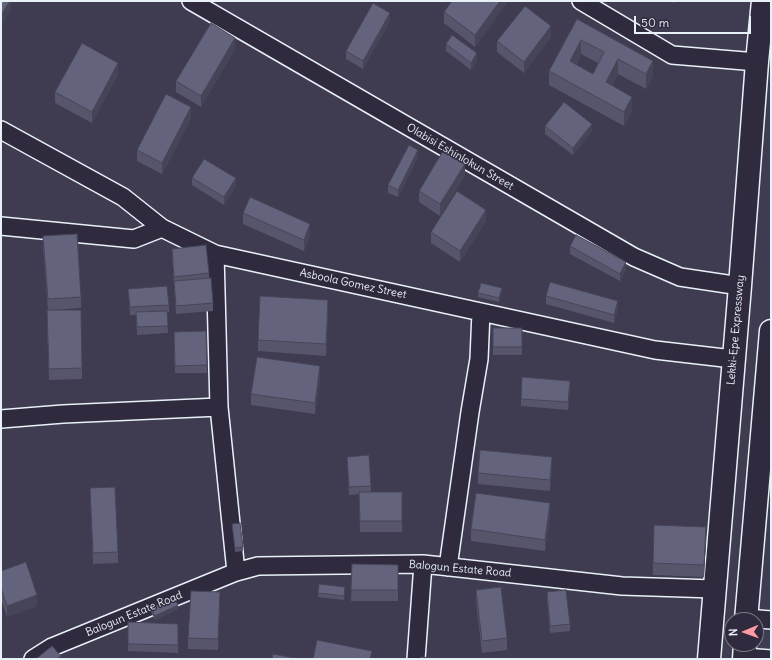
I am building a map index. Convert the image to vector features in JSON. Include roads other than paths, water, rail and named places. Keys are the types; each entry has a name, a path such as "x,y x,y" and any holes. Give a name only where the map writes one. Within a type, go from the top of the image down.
{"highway":[{"name":"Lekki-Epe Expressway","path":"709,659 763,1"},
{"path":"747,612 765,480 771,331"}],"street":[{"name":"Olabisi Eshinlokun Street","path":"191,1 634,257 680,277 740,286"},
{"path":"581,1 672,55 757,62"},
{"name":"Asboola Gomez Street","path":"1,130 123,197 162,228 215,254 655,350 734,360"},
{"path":"1,226 134,240 162,228"},
{"path":"215,254 219,407 236,572"},
{"path":"448,567 479,359 481,312"},
{"path":"1,419 63,414 219,407"},
{"path":"416,659 423,564"},
{"name":"Balogun Estate Road","path":"33,659 52,647 236,572 258,566 423,564 622,586 714,589"},
{"path":"744,653 771,659"}]}
